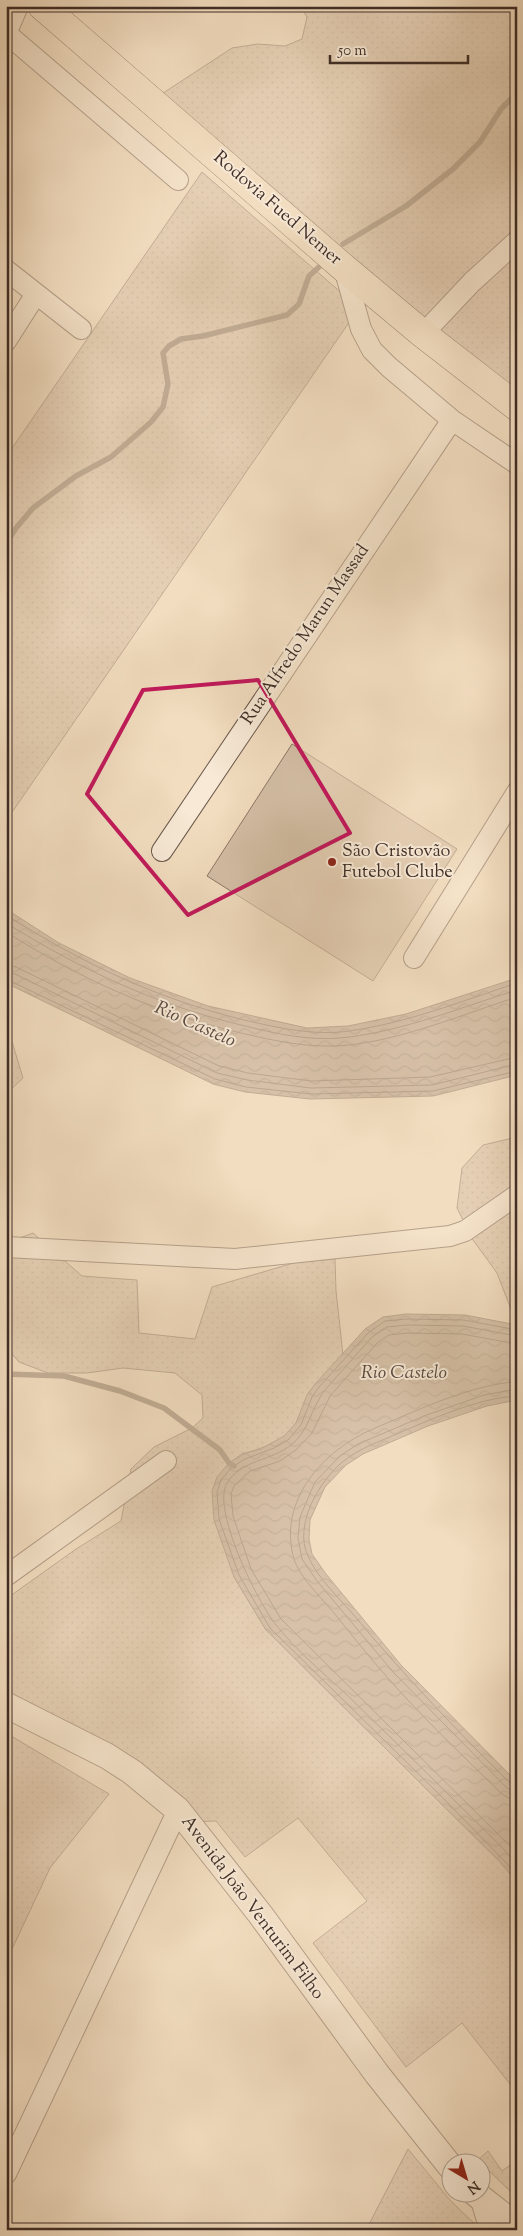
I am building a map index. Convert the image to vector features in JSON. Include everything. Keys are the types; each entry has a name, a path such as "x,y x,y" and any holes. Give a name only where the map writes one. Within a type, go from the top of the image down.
{"main road":[{"name":"Rodovia Fued Nemer","path":"42,6 264,196 344,268 423,334 517,407"}],"street":[{"path":"18,6 6,34 178,180"},
{"path":"423,334 472,282 517,242"},
{"path":"344,268 361,329 372,350 389,367 452,420 517,464"},
{"path":"6,270 81,329"},
{"path":"6,341 36,294"},
{"name":"Rua Alfredo Marun Massad","path":"162,851 452,420"},
{"path":"414,958 517,792"},
{"path":"6,1247 245,1258 450,1236 465,1231 517,1195"},
{"path":"6,1576 166,1461"},
{"name":"Avenida João Venturim Filho","path":"6,1705 107,1756 139,1777 178,1810 260,1914 377,2074 440,2154"},
{"path":"6,2174 178,1810"},
{"path":"481,2204 490,2230"},
{"path":"489,2204 517,2226"}],"highlighted area":[{"path":"258,680 350,833 188,915 87,794 143,690"}],"shaded area":[{"path":"300,6 517,6 517,402 157,97 232,48 258,44 285,46 302,39 307,17"},
{"path":"202,172 359,308 6,821 6,457"},
{"name":"São Cristovão Futebol Clube","path":"292,744 457,849 373,981 207,876"},
{"path":"6,1033 10,1035 23,1078 6,1094"},
{"path":"517,1137 517,1325 497,1273 473,1240 457,1208 462,1168 483,1145"},
{"path":"33,1233 82,1276 137,1280 139,1333 195,1339 212,1287 297,1262 335,1259 336,1291 343,1355 309,1392 297,1421 287,1434 273,1443 242,1454 234,1577 266,1630 500,1862 517,1882 517,2093 462,2023 406,2067 313,1943 367,1901 298,1818 245,1857 216,1821 188,1822 6,1698 6,1599 76,1549 121,1521 131,1469 154,1447 192,1428 203,1418 202,1395 175,1373 123,1368 87,1373 48,1373 19,1362 6,1347 6,1243"},
{"path":"6,1733 109,1794 50,1868 6,1962"},
{"path":"408,2149 440,2188 440,2204 454,2204 481,2230 366,2230"},
{"path":"488,2151 502,2171 517,2160 517,2198 490,2172 490,2154 485,2154"}],"water":[{"name":"Rio Castelo","path":"6,909 59,943 130,978 208,1006 307,1028 348,1026 406,1014 517,978 517,1075 433,1096 310,1099 245,1092 213,1084 6,983"},
{"name":"Rio Castelo","path":"406,1314 465,1315 517,1325 517,1400 487,1406 428,1426 363,1454 346,1465 325,1487 310,1520 309,1539 312,1554 326,1574 401,1665 517,1782 517,1882 500,1862 266,1630 234,1577 214,1520 212,1491 217,1477 229,1463 242,1454 261,1449 284,1436 296,1423 307,1395 315,1384 365,1329 383,1317"}],"waterway":[{"path":"343,244 406,206 453,169 480,142 501,109 517,93"},
{"path":"6,544 16,528 33,508 76,476 111,457 151,422 163,407 168,384 163,353 169,346 181,339 203,336 287,315 299,304 309,276 319,267"},
{"path":"6,1374 64,1376 120,1391 164,1408 220,1450 229,1463 234,1466"}],"place":[{"name":"São Cristovão Futebol Clube","path":"332,862"}]}
